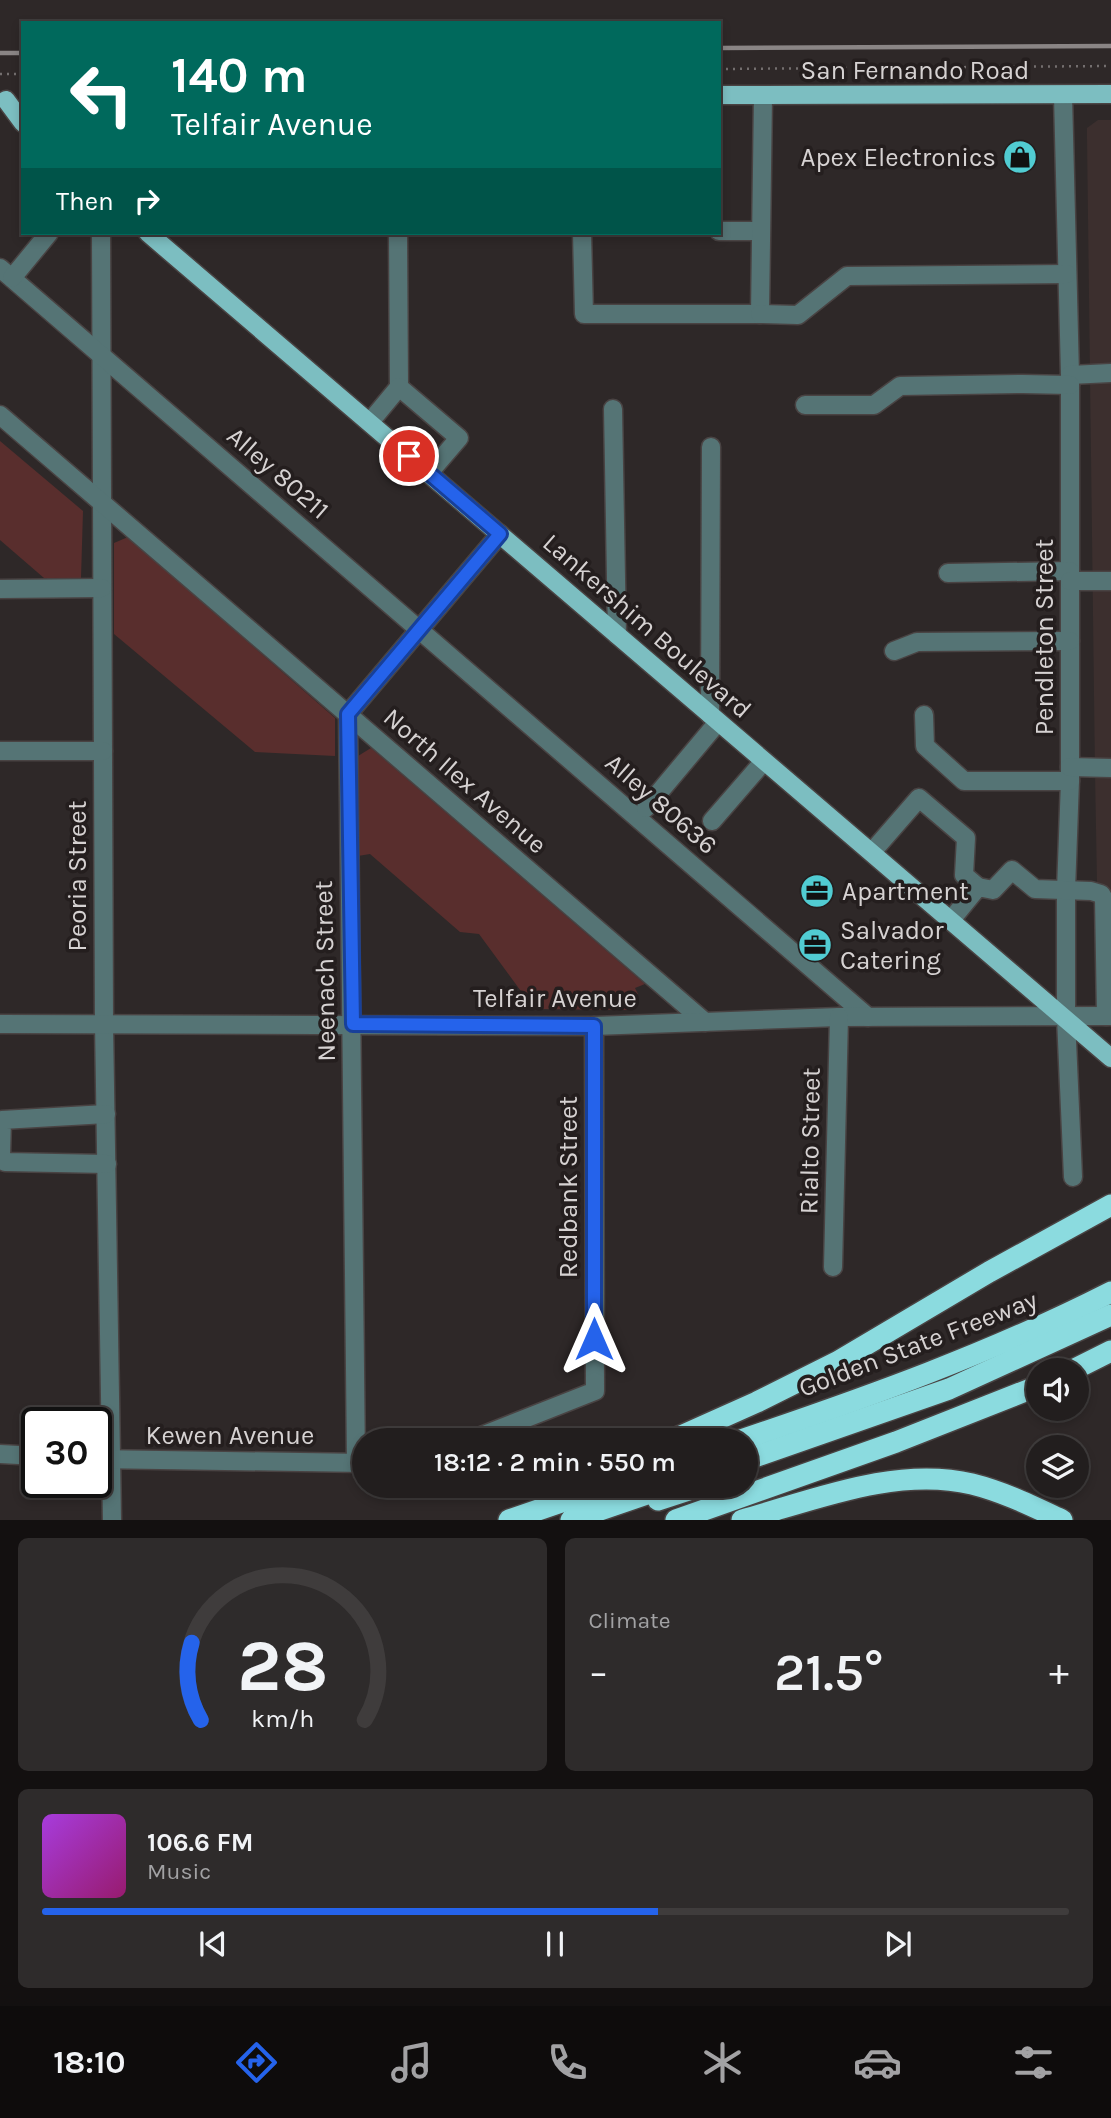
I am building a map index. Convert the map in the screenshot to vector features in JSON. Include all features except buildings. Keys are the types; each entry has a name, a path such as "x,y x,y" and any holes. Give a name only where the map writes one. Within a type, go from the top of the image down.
{"highway":[{"path":"699,1428 837,1362 989,1272 1111,1205"},
{"name":"Golden State Freeway","path":"758,1434 951,1366 1054,1321 1111,1292"},
{"path":"758,1456 949,1389 1111,1315"},
{"path":"758,1466 956,1396 1078,1344 1111,1327"},
{"path":"1089,1362 1111,1350"},
{"path":"676,1520 896,1441 1026,1390"},
{"path":"742,1520 853,1490 917,1479 973,1484 1004,1494 1062,1520"},
{"path":"547,1507 560,1498"},
{"path":"509,1520 573,1498"},
{"path":"571,1520 635,1498"},
{"path":"603,1520 666,1498"}],"main road":[{"name":"San Fernando Road","path":"721,95 1111,94"},
{"path":"10,100 21,119"},
{"name":"Lankershim Boulevard","path":"150,235 1111,1058"}],"street":[{"path":"760,314 763,96"},
{"name":"Pendleton Street","path":"1063,96 1070,380 1070,774 1066,1018 1073,1177"},
{"path":"721,230 760,231"},
{"path":"6,273 47,235"},
{"name":"Peoria Street","path":"102,235 100,355 107,1164 105,1407"},
{"path":"370,422 399,387 398,235"},
{"path":"582,235 584,314 798,315 847,276 1068,274"},
{"name":"Alley 80211","path":"6,273 420,631"},
{"path":"805,405 874,405 900,386 1023,384 1111,373"},
{"path":"399,387 458,438 429,473"},
{"path":"613,410 617,635"},
{"name":"North Ilex Avenue","path":"0,415 705,1022"},
{"path":"646,808 714,719 711,447"},
{"path":"348,714 500,534"},
{"path":"948,573 1070,576 1111,581"},
{"path":"0,589 102,588"},
{"name":"Alley 80636","path":"420,631 868,1017"},
{"path":"894,651 917,642 1070,641"},
{"name":"Neenach Street","path":"348,714 359,1428"},
{"path":"924,715 925,746 964,781 1070,774 1111,768"},
{"path":"0,751 103,751"},
{"path":"712,821 764,761"},
{"path":"873,852 919,798 967,838 964,875 978,887 993,890 1012,870 1035,888 1101,894 1104,899 1108,1016"},
{"path":"951,920 978,887"},
{"name":"Telfair Avenue","path":"0,1024 594,1026 839,1017 1108,1016"},
{"name":"Rialto Street","path":"833,1267 839,1017"},
{"name":"Redbank Street","path":"501,1428 595,1391 594,1026"},
{"path":"106,1114 2,1120 1,1155 5,1162 107,1164"},
{"path":"0,1454 21,1455"},
{"name":"Kewen Avenue","path":"112,1460 352,1462"},
{"name":"Peoria Street","path":"109,1498 112,1520"}],"path":[{"path":"721,69 1111,66"},
{"path":"0,74 21,74"}],"shaded area":[{"path":"1098,120 1111,120 1111,994 1099,994 1095,773 1087,128"},
{"path":"0,441 83,511 81,578 44,578 0,540"},
{"path":"128,537 335,718 335,756 255,752 114,634 114,543"},
{"path":"371,748 645,984 635,988 638,994 633,997 631,1010 534,1009 479,934 460,932 370,854 358,856 358,756"}],"railway":[{"path":"721,48 1111,46"},
{"path":"0,53 21,53"}],"place":[{"name":"Apex Electronics","path":"1020,157"},
{"name":"Apartment","path":"817,891"},
{"name":"Salvador Catering","path":"815,945"}],"route":[{"path":"409,456 500,534 348,714 353,1024 594,1026 594,1339"}]}
